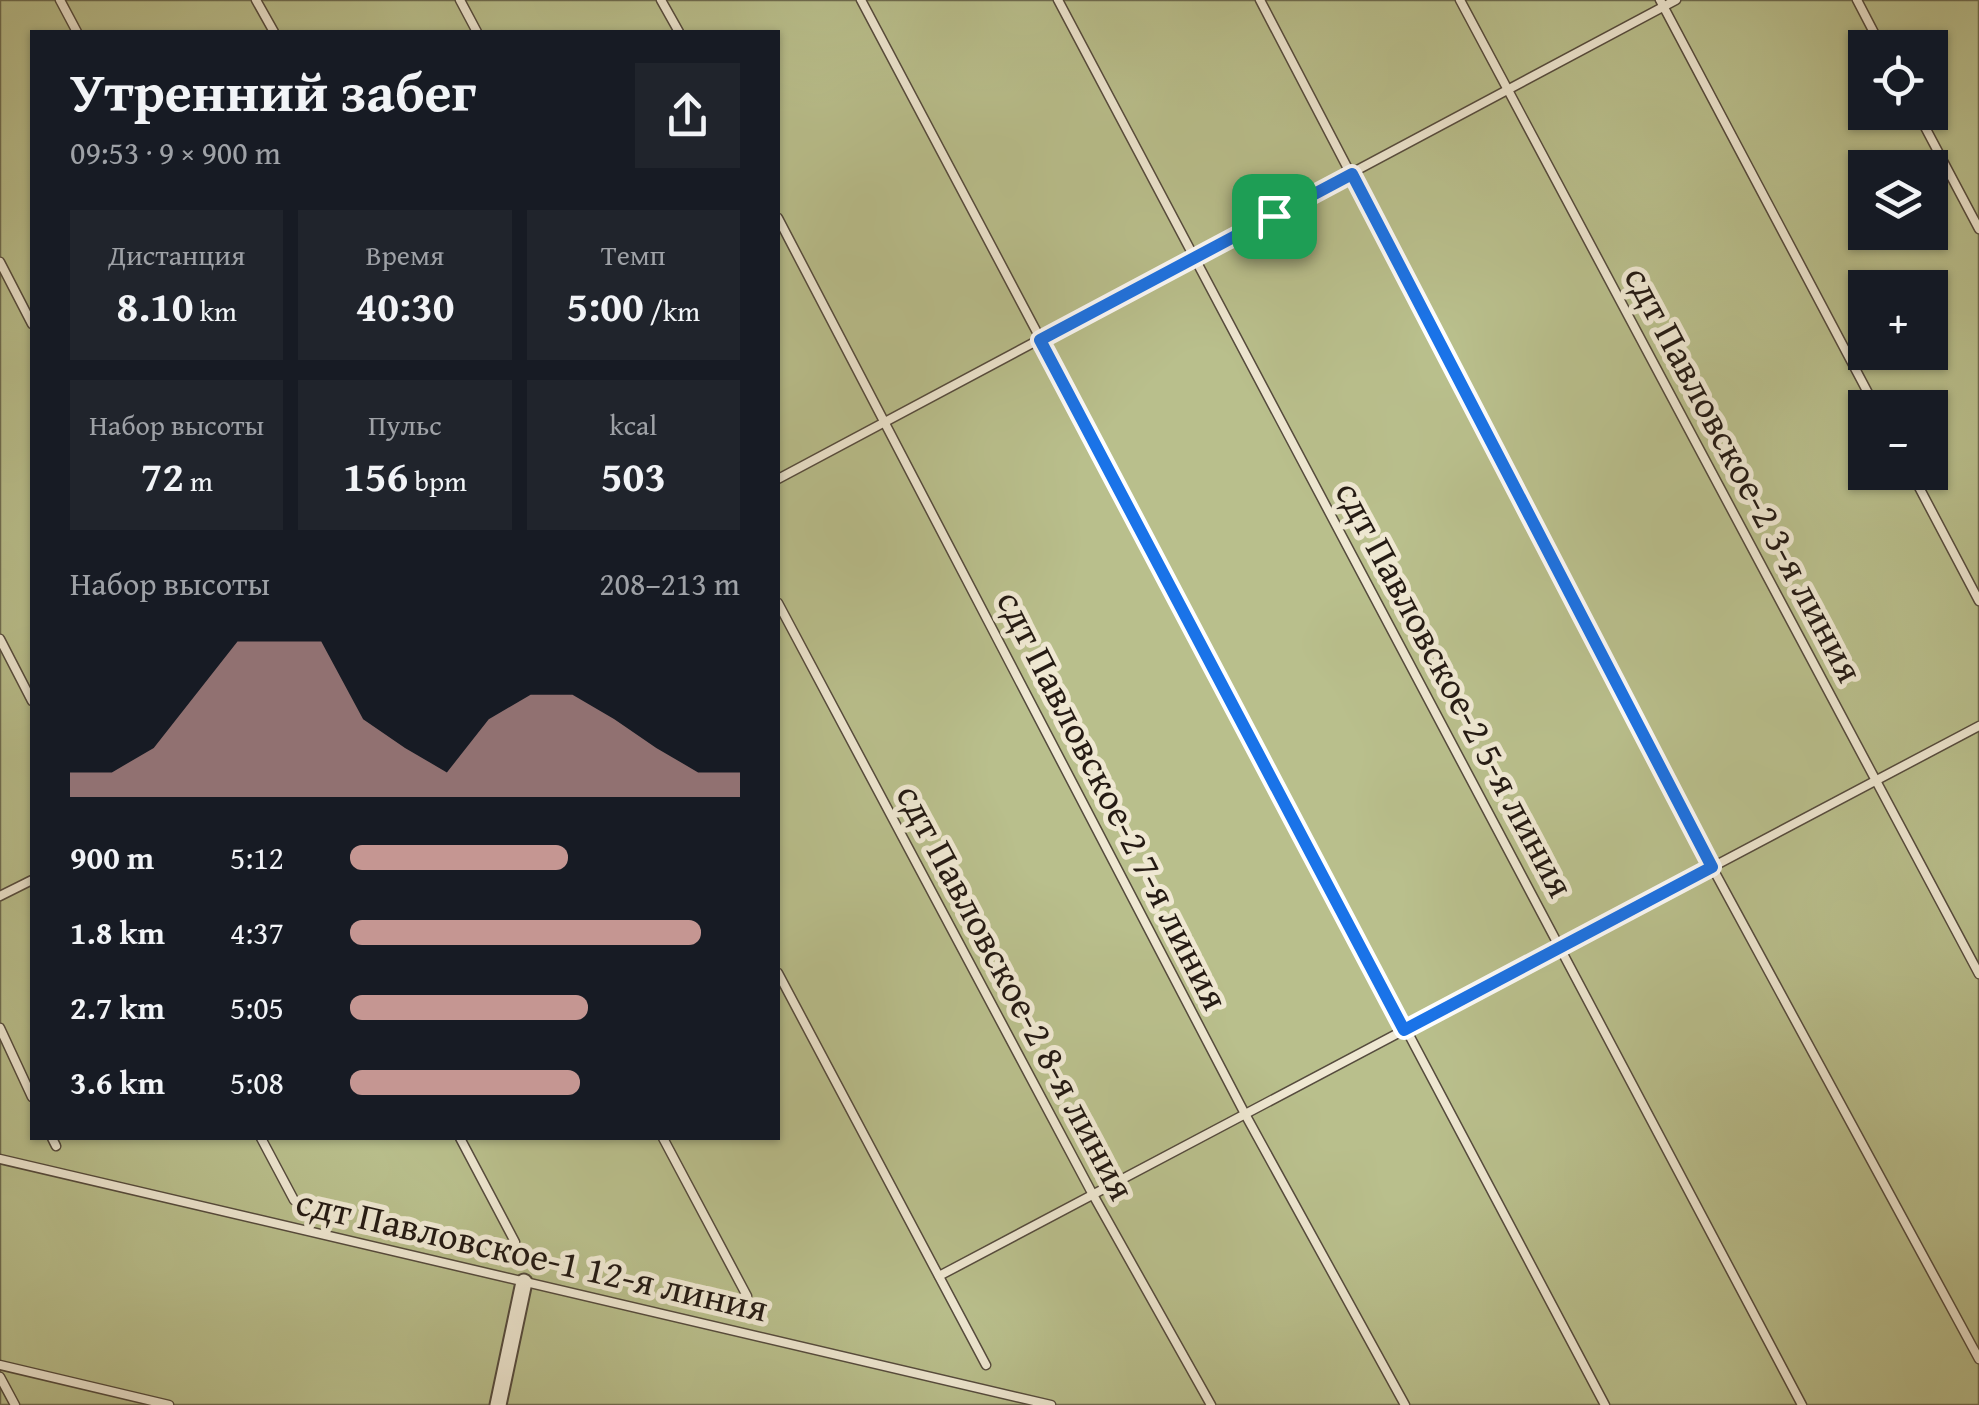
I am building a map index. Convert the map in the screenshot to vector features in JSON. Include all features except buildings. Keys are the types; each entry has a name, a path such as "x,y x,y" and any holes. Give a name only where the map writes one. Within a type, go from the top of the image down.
{"street":[{"path":"498,1405 524,1282"}],"lane":[{"path":"60,0 76,30"},
{"path":"256,0 273,30"},
{"path":"460,0 476,30"},
{"path":"662,0 678,30"},
{"path":"861,0 1606,1405"},
{"name":"сдт Павловское-2 5-я линия","path":"1058,0 1802,1405"},
{"path":"1260,0 1712,867 1979,1359"},
{"name":"сдт Павловское-2 3-я линия","path":"1460,0 1979,974"},
{"path":"780,478 1508,92 1662,3 1676,0"},
{"path":"1857,0 1873,30"},
{"path":"1662,3 1866,390"},
{"path":"1927,130 1979,229"},
{"name":"сдт Павловское-2 7-я линия","path":"780,222 1245,1114 1405,1405"},
{"path":"0,262 30,320"},
{"path":"1920,490 1979,601"},
{"name":"сдт Павловское-2 8-я линия","path":"780,607 1092,1193 1211,1405"},
{"path":"0,639 30,697"},
{"path":"939,1276 1979,726"},
{"path":"0,896 30,881"},
{"path":"780,977 986,1364"},
{"path":"0,1028 30,1092"},
{"path":"262,1140 294,1200"},
{"path":"461,1140 515,1242"},
{"path":"664,1140 747,1296"},
{"name":"сдт Павловское-1 12-я линия","path":"0,1159 1051,1405"},
{"path":"0,1365 168,1405"},
{"path":"0,1377 15,1405"}],"green space":[{"path":"0,0 1979,0 1979,1405 0,1405"}],"route":[{"path":"1352,174 1712,867 1404,1030 1040,340 1274,216 1352,174"}]}
